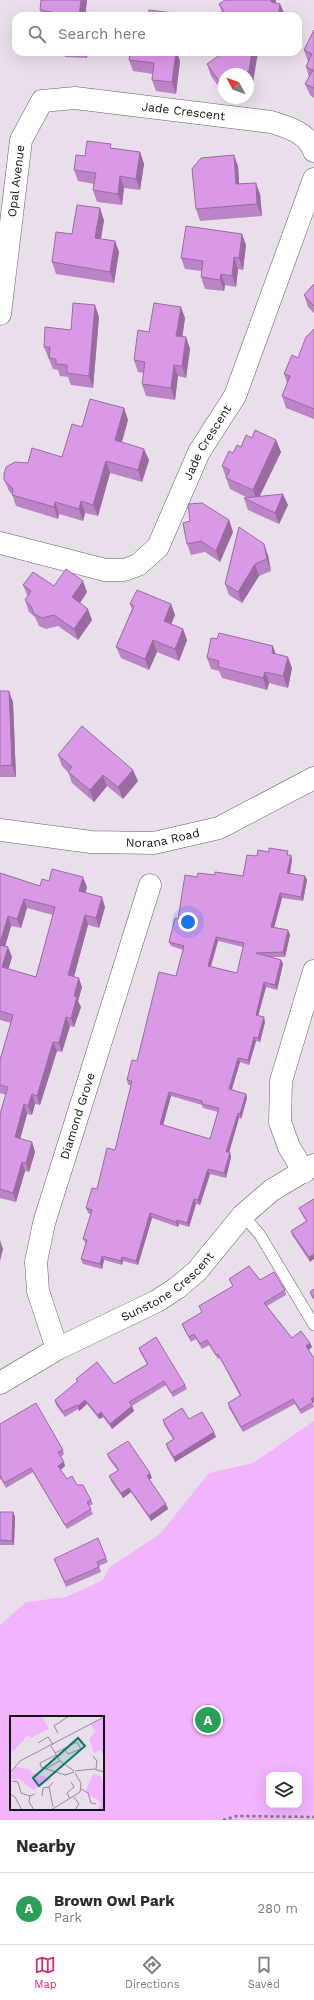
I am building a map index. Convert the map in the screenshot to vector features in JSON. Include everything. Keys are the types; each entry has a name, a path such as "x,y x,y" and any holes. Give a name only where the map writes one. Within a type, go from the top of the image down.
{"street":[{"name":"Jade Crescent","path":"42,101 75,98 271,122 289,127 304,136 312,145 314,151"},
{"name":"Opal Avenue","path":"0,314 21,140 42,101"},
{"name":"Jade Crescent","path":"0,543 105,570 124,570 138,565 158,547 199,452 234,396 314,179"},
{"name":"Norana Road","path":"0,830 91,842 154,843 219,828 314,778"},
{"name":"Diamond Grove","path":"57,1349 38,1291 36,1262 44,1223 150,885"},
{"path":"309,1168 289,1147 280,1122 281,1081 314,971"},
{"name":"Sunstone Crescent","path":"0,1383 57,1349 157,1300 177,1288 197,1271 243,1215 272,1190 309,1168"}],"lane":[{"path":"243,1215 260,1235 314,1325"}],"path":[{"path":"222,1820 237,1816 314,1817"}],"shaded area":[{"path":"314,1421 314,1820 0,1820 0,1625 26,1602 66,1597 103,1580 110,1567 160,1534 209,1473 253,1463"}],"building":[{"path":"41,0 81,0 80,12 51,12 40,10"},
{"path":"225,0 271,0 271,2 280,4 279,12 224,12 219,4"},
{"path":"149,10 166,12 149,12"},
{"path":"314,30 314,88 305,84 313,70 306,67 312,54 304,50"},
{"path":"130,56 175,56 172,82 152,80 154,63 129,60"},
{"path":"218,56 251,56 249,68 218,68 218,80 207,64"},
{"path":"87,141 111,144 110,148 140,152 136,179 120,176 118,194 93,190 96,173 74,170 76,155 85,156"},
{"path":"234,155 236,184 256,183 257,204 196,209 192,169 201,158"},
{"path":"77,205 100,208 95,238 115,241 110,272 52,262 56,232 72,234"},
{"path":"186,226 242,234 239,258 234,257 232,276 221,274 220,280 201,277 203,261 181,258"},
{"path":"314,284 314,306 304,295"},
{"path":"73,303 95,305 89,376 67,373 67,365 56,364 56,359 49,358 50,347 44,347 45,327 71,330"},
{"path":"154,303 181,307 176,336 186,337 182,366 174,365 171,388 142,384 145,362 134,360 138,330 149,332"},
{"path":"314,329 314,409 282,396 290,376 284,374 292,355 298,358 306,337"},
{"path":"90,399 124,408 115,440 144,449 138,470 106,461 93,505 81,501 79,509 55,502 54,507 12,495 13,489 4,480 6,467 15,462 28,463 32,448 62,457 72,424 82,427"},
{"path":"255,430 276,440 253,490 226,478 230,470 222,466 229,451 233,453 237,445 241,447 246,435 252,438"},
{"path":"283,494 275,513 244,498"},
{"path":"202,503 229,520 216,551 201,541 187,544 183,523 190,521 188,504"},
{"path":"239,527 264,544 267,559 255,564 238,592 225,584"},
{"path":"66,569 83,581 72,597 88,609 74,629 54,615 42,618 34,614 31,606 25,600 31,591 23,585 33,572 54,586"},
{"path":"137,590 171,604 164,621 183,629 175,649 153,640 145,659 116,647 134,606 130,604"},
{"path":"219,633 273,646 272,653 288,657 283,676 265,672 263,678 218,667 219,661 207,658 211,638 217,639"},
{"path":"0,691 9,691 12,765 0,766"},
{"path":"82,726 133,770 118,787 103,775 90,790 68,772 72,767 58,755"},
{"path":"269,848 288,851 287,855 291,855 287,873 305,876 301,897 280,893 271,927 288,930 283,952 256,953 281,960 275,985 264,982 256,1015 264,1017 258,1038 254,1037 248,1060 238,1058 229,1089 246,1094 240,1114 238,1113 226,1152 230,1152 224,1173 208,1169 198,1200 194,1199 187,1223 177,1220 176,1222 150,1213 136,1261 122,1257 121,1261 102,1256 100,1264 81,1259 87,1240 83,1239 92,1210 86,1208 92,1188 97,1189 107,1148 115,1150 132,1081 127,1080 132,1060 137,1061 159,972 176,976 184,946 169,942 175,918 178,919 185,875 197,877 198,873 215,875 215,872 243,876 247,855 257,856 258,850 269,852","holes":["216,937 244,943 237,973 208,966","169,1092 202,1101 202,1104 219,1108 210,1139 160,1124"]},
{"path":"52,869 83,877 79,891 102,897 96,918 85,915 68,975 79,978 74,996 77,997 71,1018 66,1017 59,1043 53,1042 37,1096 32,1094 28,1106 24,1104 15,1137 32,1142 26,1163 22,1162 13,1193 0,1189 0,1114 8,1087 0,1085 0,1060 13,1015 0,1011 0,945 8,947 2,967 36,977 55,907 24,899 17,919 8,916 0,943 0,873 40,886 42,879 49,881"},
{"path":"314,1199 314,1254 309,1257 291,1231 307,1221 299,1208"},
{"path":"249,1266 260,1280 274,1272 285,1290 264,1303 292,1338 301,1331 310,1343 306,1346 314,1358 314,1397 311,1399 313,1402 300,1410 293,1399 241,1427 228,1403 241,1395 218,1354 216,1355 207,1340 200,1344 194,1334 189,1337 182,1324 202,1312 199,1306 233,1286 229,1279"},
{"path":"314,1289 314,1298 310,1292"},
{"path":"156,1337 185,1385 171,1393 164,1381 129,1402 132,1406 110,1424 101,1412 98,1415 85,1400 78,1406 77,1405 63,1412 55,1400 78,1381 76,1379 97,1362 114,1384 148,1364 139,1348"},
{"path":"36,1403 63,1450 58,1452 64,1462 58,1466 67,1479 72,1476 77,1485 83,1485 91,1500 87,1502 91,1509 65,1525 31,1468 4,1483 0,1475 0,1424"},
{"path":"182,1408 189,1419 202,1412 214,1432 174,1457 166,1444 174,1439 163,1420"},
{"path":"128,1441 150,1473 147,1476 166,1504 149,1516 129,1488 121,1493 109,1476 119,1470 107,1454"},
{"path":"0,1512 13,1512 12,1541 0,1540"},
{"path":"98,1538 106,1558 97,1562 99,1567 65,1582 54,1559"}],"place":[{"name":"Brown Owl Park","path":"208,1720"}]}
